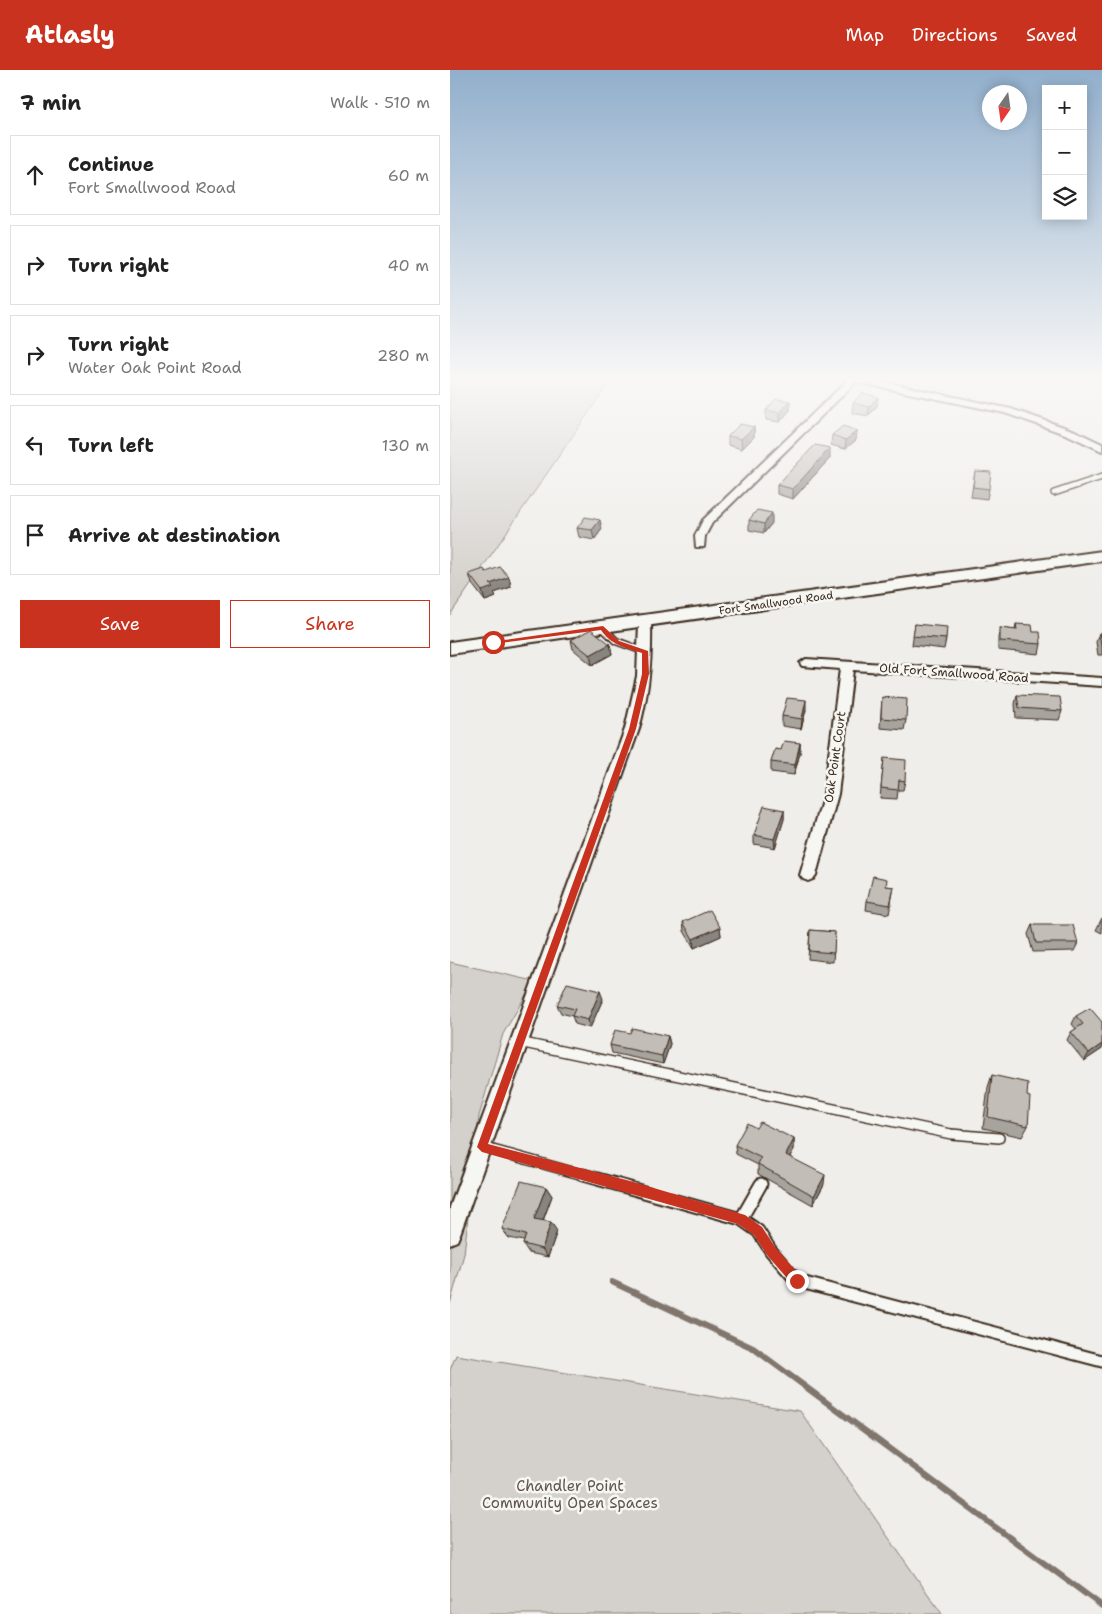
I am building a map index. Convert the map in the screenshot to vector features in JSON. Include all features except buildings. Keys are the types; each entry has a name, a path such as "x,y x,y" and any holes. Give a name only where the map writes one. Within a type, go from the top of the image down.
{"main road":[{"name":"Fort Smallwood Road","path":"450,648 603,628 1102,556"}],"street":[{"path":"700,545 700,536 707,522 781,449"},
{"path":"450,1234 632,729 646,674 645,622"},
{"name":"Old Fort Smallwood Road","path":"806,663 1102,682"},
{"name":"Oak Point Court","path":"808,875 831,794 847,666"}],"lane":[{"path":"1054,493 1102,477"},
{"path":"603,628 609,638 617,643 646,652"},
{"path":"519,1042 950,1134 990,1139 999,1138"},
{"path":"482,1147 630,1186 741,1219 758,1231 771,1251 797,1281 1102,1361"},
{"path":"741,1219 761,1184"}],"green space":[{"path":"450,449 564,449 450,615"},
{"path":"450,962 534,981 503,1034 479,1116 464,1254 450,1304"},
{"name":"Chandler Point Community Open Spaces","path":"456,1355 800,1411 942,1614 450,1614 450,1370"}],"waterway":[{"path":"612,1282 753,1348 1102,1606"}],"route":[{"path":"493,642 603,628 609,638 617,643 646,652 646,674 641,702 632,729 583,870 482,1147 630,1186 741,1219 758,1231 771,1251 797,1281"}]}
